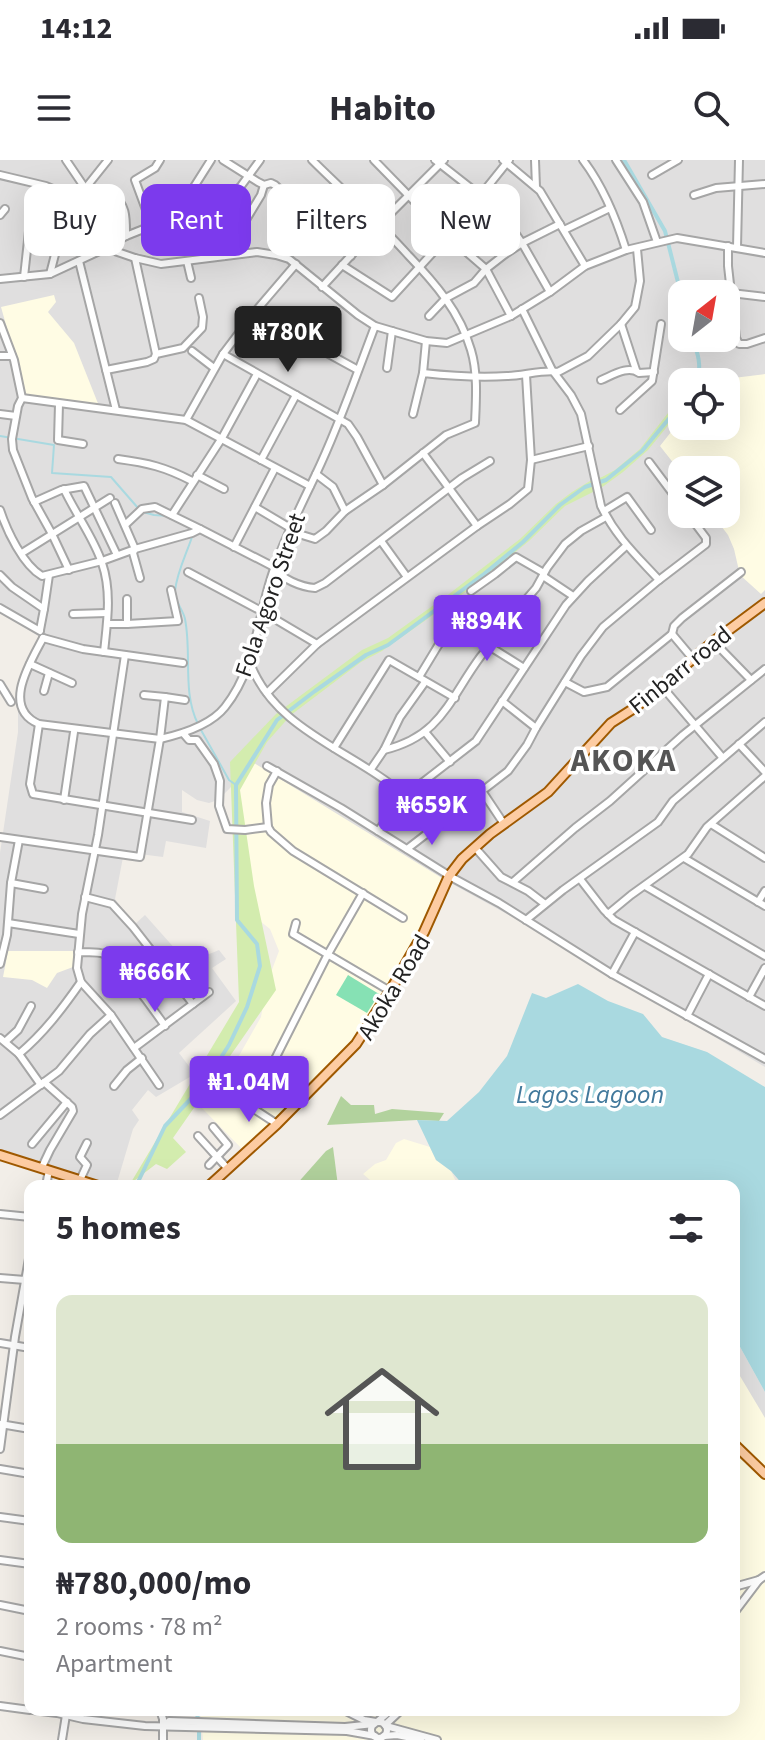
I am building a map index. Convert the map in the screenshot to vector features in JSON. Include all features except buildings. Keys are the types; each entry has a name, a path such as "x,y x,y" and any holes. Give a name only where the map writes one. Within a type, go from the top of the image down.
{"main road":[{"name":"Finbarr road","path":"454,872 481,842 548,792 604,729 765,606"},
{"name":"Finbarr road","path":"454,872 493,838 551,796 607,733 665,690 742,623"},
{"path":"216,1180 362,1040 424,932 454,872"},
{"name":"Akoka Road","path":"222,1180 306,1101 362,1040 421,946 454,872"},
{"path":"0,1155 80,1180"},
{"path":"740,1453 765,1476"}],"street":[{"path":"66,160 82,184"},
{"path":"88,184 108,160"},
{"path":"141,193 136,178 155,168 160,160"},
{"path":"196,184 211,160"},
{"path":"223,160 267,184"},
{"path":"241,184 260,160"},
{"path":"312,160 338,184"},
{"path":"374,160 410,195"},
{"path":"535,160 536,187"},
{"path":"598,160 585,163 610,208 626,250"},
{"path":"616,160 643,202 658,242"},
{"path":"652,175 678,160"},
{"path":"737,247 739,160"},
{"path":"395,210 440,161 466,184"},
{"path":"489,184 507,161 536,187 585,266"},
{"path":"0,175 38,184"},
{"path":"694,195 716,188 765,184"},
{"path":"251,212 264,185"},
{"path":"125,208 126,236 141,230"},
{"path":"429,316 446,298 474,283 486,269 522,243 610,208"},
{"path":"251,253 276,255 296,264 375,326 426,341 447,343 511,316 585,266 626,250 677,238 765,253"},
{"path":"255,507 315,539 345,511 446,435 474,425 475,377 466,336 446,298 395,240"},
{"path":"520,240 550,292"},
{"path":"728,246 730,280"},
{"path":"423,373 475,377 558,372 588,356 635,307 640,281 637,249"},
{"path":"125,255 161,264 224,256"},
{"path":"24,277 26,256"},
{"path":"50,274 55,256"},
{"path":"0,279 50,274 89,256"},
{"path":"322,287 351,256"},
{"path":"342,265 392,297 429,256"},
{"path":"471,256 486,269 511,316"},
{"path":"106,370 147,362 154,359 156,354 135,258"},
{"path":"79,261 116,410"},
{"path":"187,261 191,278"},
{"path":"186,420 223,354 296,264"},
{"path":"740,294 765,297"},
{"path":"156,354 183,348 202,328 199,298"},
{"path":"522,309 552,370 577,404 605,514 626,546 659,580"},
{"path":"254,313 358,370"},
{"path":"0,323 22,398 13,437 17,461 69,570"},
{"path":"621,324 636,370"},
{"path":"620,410 652,381 661,324"},
{"name":"Fola Agoro Street","path":"39,724 160,739 198,726 226,706 250,662 274,567 316,474 375,326"},
{"path":"387,368 392,331"},
{"path":"740,344 764,339 765,349"},
{"path":"413,414 423,373 426,341"},
{"path":"192,351 214,368"},
{"path":"223,354 339,419 353,430 383,485"},
{"path":"0,356 12,356"},
{"path":"601,380 625,370 654,372"},
{"path":"172,515 222,438 257,374"},
{"path":"267,693 317,644 528,489 531,460 526,375"},
{"path":"261,460 296,395"},
{"path":"22,398 186,420 310,486"},
{"path":"59,404 58,440 83,444"},
{"path":"0,414 16,416"},
{"path":"531,460 589,446"},
{"path":"423,453 477,526"},
{"path":"118,459 154,464 224,489"},
{"path":"125,525 140,511 155,507 274,567 278,574 315,588 490,461"},
{"path":"649,462 668,487"},
{"path":"234,547 275,468"},
{"path":"316,474 333,487 345,511"},
{"path":"34,502 64,489 84,486 117,555"},
{"path":"64,489 102,561 108,594 104,652"},
{"path":"384,750 425,732 436,722 565,544 626,498 651,530"},
{"path":"22,553 94,507 112,500 135,549 133,553 140,578"},
{"path":"0,510 29,565 46,575 102,561 200,529"},
{"path":"407,849 513,765 603,627 706,544 706,538 698,528"},
{"path":"381,541 407,577"},
{"path":"378,831 405,796 476,741 573,596 626,546"},
{"path":"471,591 520,557 573,596"},
{"path":"188,572 317,644"},
{"path":"565,682 584,692 607,687 672,634 677,623 741,572"},
{"path":"0,575 44,609"},
{"path":"46,575 41,634 20,690 21,709 26,717 39,724 30,787 33,794 192,820"},
{"path":"107,624 178,621 171,590"},
{"path":"127,599 127,624"},
{"path":"0,608 41,634 104,652 183,663"},
{"path":"73,614 107,613"},
{"path":"371,769 442,640 511,617"},
{"path":"468,633 524,668"},
{"path":"672,634 693,659"},
{"path":"717,645 751,680"},
{"path":"125,655 103,806 79,934 77,968 81,982 111,1015 159,1085"},
{"path":"334,748 387,662 392,661 455,698"},
{"path":"250,662 256,679 304,731 371,769 405,796"},
{"path":"30,664 72,683"},
{"path":"513,882 695,725 765,669"},
{"path":"44,691 49,673"},
{"path":"244,675 256,679"},
{"path":"0,684 11,702"},
{"path":"665,690 722,757"},
{"path":"144,695 185,700"},
{"path":"0,837 140,857 165,697"},
{"path":"502,701 536,728"},
{"path":"526,920 658,822 673,801 765,722"},
{"path":"64,800 74,732"},
{"path":"425,732 450,762"},
{"path":"183,733 189,740 197,740 214,764 220,781 219,806 226,827 232,831 268,827"},
{"path":"608,914 684,858 711,824 765,774 739,744"},
{"path":"267,766 407,849 454,872 612,974 765,1059"},
{"path":"277,771 269,785 266,803 268,827 276,838 403,918"},
{"path":"415,789 439,823"},
{"path":"482,791 504,824"},
{"path":"711,824 765,858"},
{"path":"0,964 19,840"},
{"path":"478,851 501,877 545,904"},
{"path":"684,858 762,904 765,891"},
{"path":"580,879 608,914 765,1006"},
{"path":"11,883 44,889"},
{"path":"645,886 765,956"},
{"path":"254,1109 266,1086 270,1069 328,954 363,893"},
{"path":"85,897 112,904 193,1004"},
{"path":"8,923 79,934"},
{"path":"296,923 293,934 390,991"},
{"path":"612,974 635,932"},
{"path":"78,952 103,953 111,958 165,1026"},
{"path":"749,997 765,968"},
{"path":"687,1016 709,974"},
{"path":"19,1054 50,1025 81,982"},
{"path":"134,1048 209,992"},
{"path":"31,1006 18,1030 3,1039 42,1084 73,1109 56,1139 46,1169 46,1180"},
{"path":"0,1115 66,1063 111,1015"},
{"path":"114,1086 142,1058"},
{"path":"237,1098 277,1124"},
{"path":"32,1144 67,1102"},
{"path":"209,1165 228,1147 213,1127"},
{"path":"198,1136 228,1169"},
{"path":"80,1180 87,1165 80,1157 87,1143"},
{"path":"0,1214 24,1216"},
{"path":"0,1278 24,1280"},
{"path":"0,1449 24,1286"},
{"path":"0,1343 24,1347"},
{"path":"2,1424 24,1428"},
{"path":"0,1469 24,1473"},
{"path":"0,1517 24,1520"},
{"path":"0,1560 24,1563"},
{"path":"740,1585 762,1578"},
{"path":"740,1605 762,1578"},
{"path":"0,1605 24,1610"},
{"path":"0,1651 24,1656"},
{"path":"0,1706 24,1709"},
{"path":"62,1740 66,1716"},
{"path":"70,1716 145,1726 184,1724 347,1731 421,1740"},
{"path":"163,1716 167,1725 163,1740"},
{"path":"354,1727 356,1716 437,1740"},
{"path":"380,1737 371,1730 384,1716"},
{"path":"380,1737 395,1716"},
{"path":"204,1725 354,1727 375,1723"}],"shaded area":[{"path":"0,160 765,160 765,1067 246,762 231,787 218,800 209,803 197,800 182,790 182,812 210,821 206,848 166,841 163,857 124,852 115,899 134,925 145,915 177,951 187,948 202,957 219,950 226,959 212,968 236,1001 179,1053 195,1074 156,1097 148,1090 132,1110 139,1120 133,1129 118,1180 91,1180 0,1150 0,853 18,732 18,684 40,637 0,613"},
{"path":"54,295 56,302 48,312 74,343 99,406 26,396 1,307"},
{"path":"765,374 765,590 761,594 740,575 734,549 723,528 740,528 740,456 668,456 660,446 668,436 668,440 740,440 740,377"},
{"path":"254,763 445,880 420,934 356,1043 245,1152 202,1108 223,1084 261,1017 267,983 279,951 270,929 255,917 238,787"},
{"path":"8,951 73,951 73,967 57,973 47,988 32,980 3,977"},
{"path":"404,1139 430,1147 436,1160 451,1171 455,1180 370,1180 363,1174 386,1160 396,1143"},
{"path":"740,1347 765,1392 765,1452 740,1443"},
{"path":"740,1376 765,1418 765,1740 203,1740 201,1716 740,1716"}],"green space":[{"path":"668,413 668,425 648,450 623,472 601,488 565,506 529,541 467,591 382,651 361,662 291,715 267,742 240,790 254,886 276,990 173,1138 186,1152 167,1169 156,1164 132,1180 239,1002 230,762 276,714 362,650 388,638 449,594 520,539 572,492 615,470 640,449"},
{"path":"348,975 379,994 367,1013 336,995"},
{"path":"341,1096 351,1105 374,1105 375,1114 392,1109 444,1113 439,1121 327,1125"},
{"path":"333,1147 337,1180 300,1180"}],"water":[{"name":"Lagos Lagoon","path":"578,984 608,1001 643,1014 662,1037 707,1052 765,1087 765,1392 740,1347 740,1180 459,1180 436,1160 417,1120 447,1121 479,1092 507,1056 532,993 546,998"}],"waterway":[{"path":"624,160 665,231 677,280"},
{"path":"697,352 699,368"},
{"path":"139,1180 165,1126 202,1087 229,1045 247,1007 260,966 257,944 237,920 236,785 277,720 366,655 388,645 484,574 523,542 560,505 585,487 606,480 642,451 668,420"},
{"path":"0,436 54,445 52,473 111,477 138,508"},
{"path":"143,512 169,516 178,521"},
{"path":"192,537 175,595 185,619 190,699 198,724"},
{"path":"201,730 229,780 236,785"},
{"path":"197,1716 199,1740"}],"district":[{"name":"AKOKA","path":"624,760"}]}
